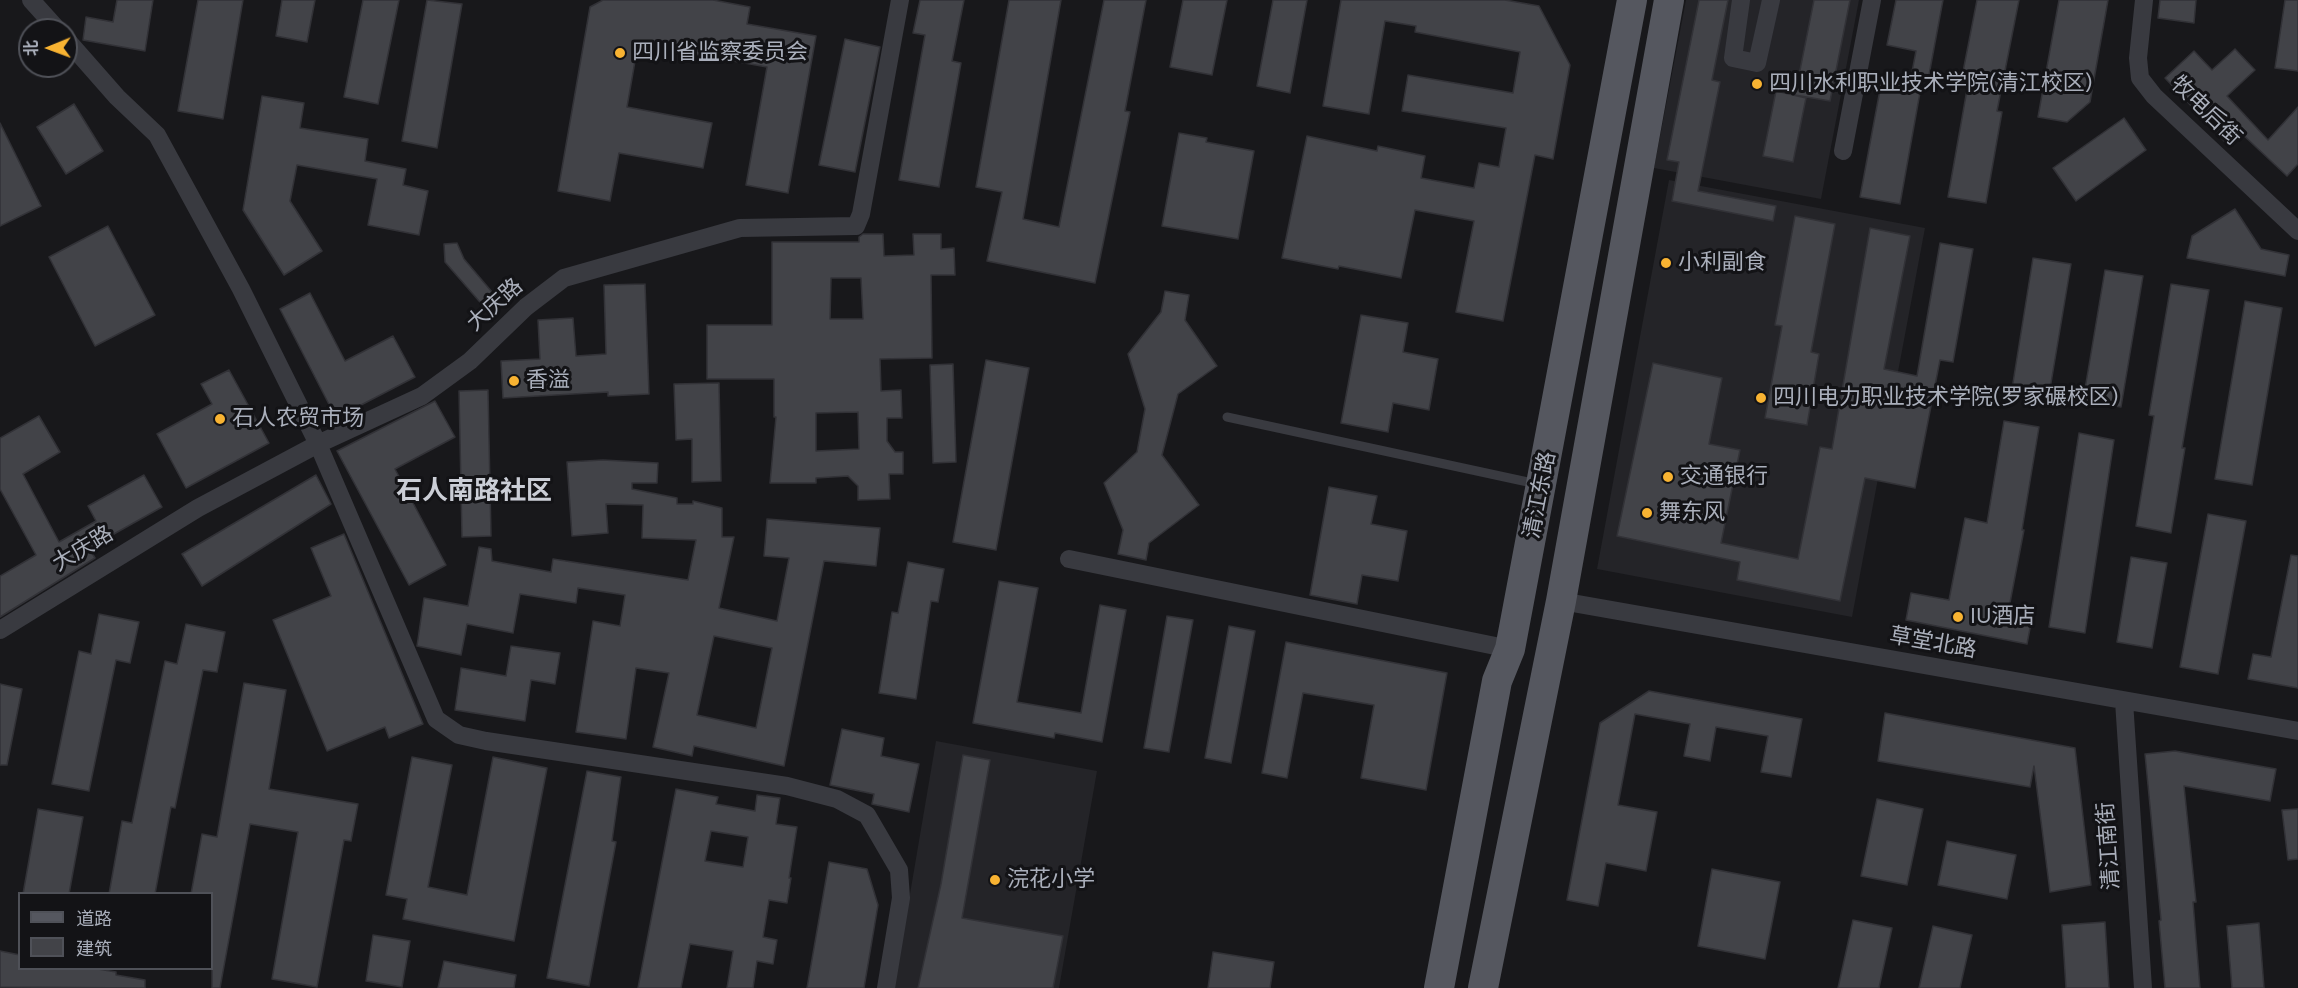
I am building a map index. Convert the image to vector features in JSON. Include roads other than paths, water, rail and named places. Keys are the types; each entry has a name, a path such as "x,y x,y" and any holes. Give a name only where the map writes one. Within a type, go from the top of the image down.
{"main road":[{"name":"清江东路","path":"1439,988 1497,681 1510,649 1542,486 1632,0"},
{"name":"清江东路","path":"1483,988 1561,601 1669,0"}],"street":[{"path":"31,0 47,18"},
{"name":"大庆路","path":"0,630 198,508 318,444 422,396 470,361 525,307 564,278 740,228 856,226 861,214 900,0"},
{"path":"1741,0 1733,58 1756,63 1771,0"},
{"path":"1843,151 1872,0"},
{"name":"牧电后街","path":"2144,0 2138,58 2140,78 2154,96 2298,231"},
{"path":"78,53 117,97 157,135 241,289 318,444 436,718 459,735 787,786 837,799 867,815 899,870 901,898 886,988"},
{"path":"1069,559 1510,649"},
{"name":"草堂北路","path":"1561,601 2298,731"},
{"name":"清江南街","path":"2124,701 2143,988"}],"lane":[{"path":"1227,417 1542,486"}],"place":[{"name":"四川省监察委员会","path":"620,53"},
{"name":"四川水利职业技术学院(清江校区)","path":"1757,84"},
{"name":"小利副食","path":"1666,263"},
{"name":"香溢","path":"514,381"},
{"name":"四川电力职业技术学院(罗家碾校区)","path":"1761,398"},
{"name":"石人农贸市场","path":"220,419"},
{"name":"交通银行","path":"1668,477"},
{"name":"舞东风","path":"1647,513"},
{"name":"IU酒店","path":"1958,617"},
{"name":"浣花小学","path":"995,880"}],"district":[{"name":"石人南路社区","path":"474,491"}]}
